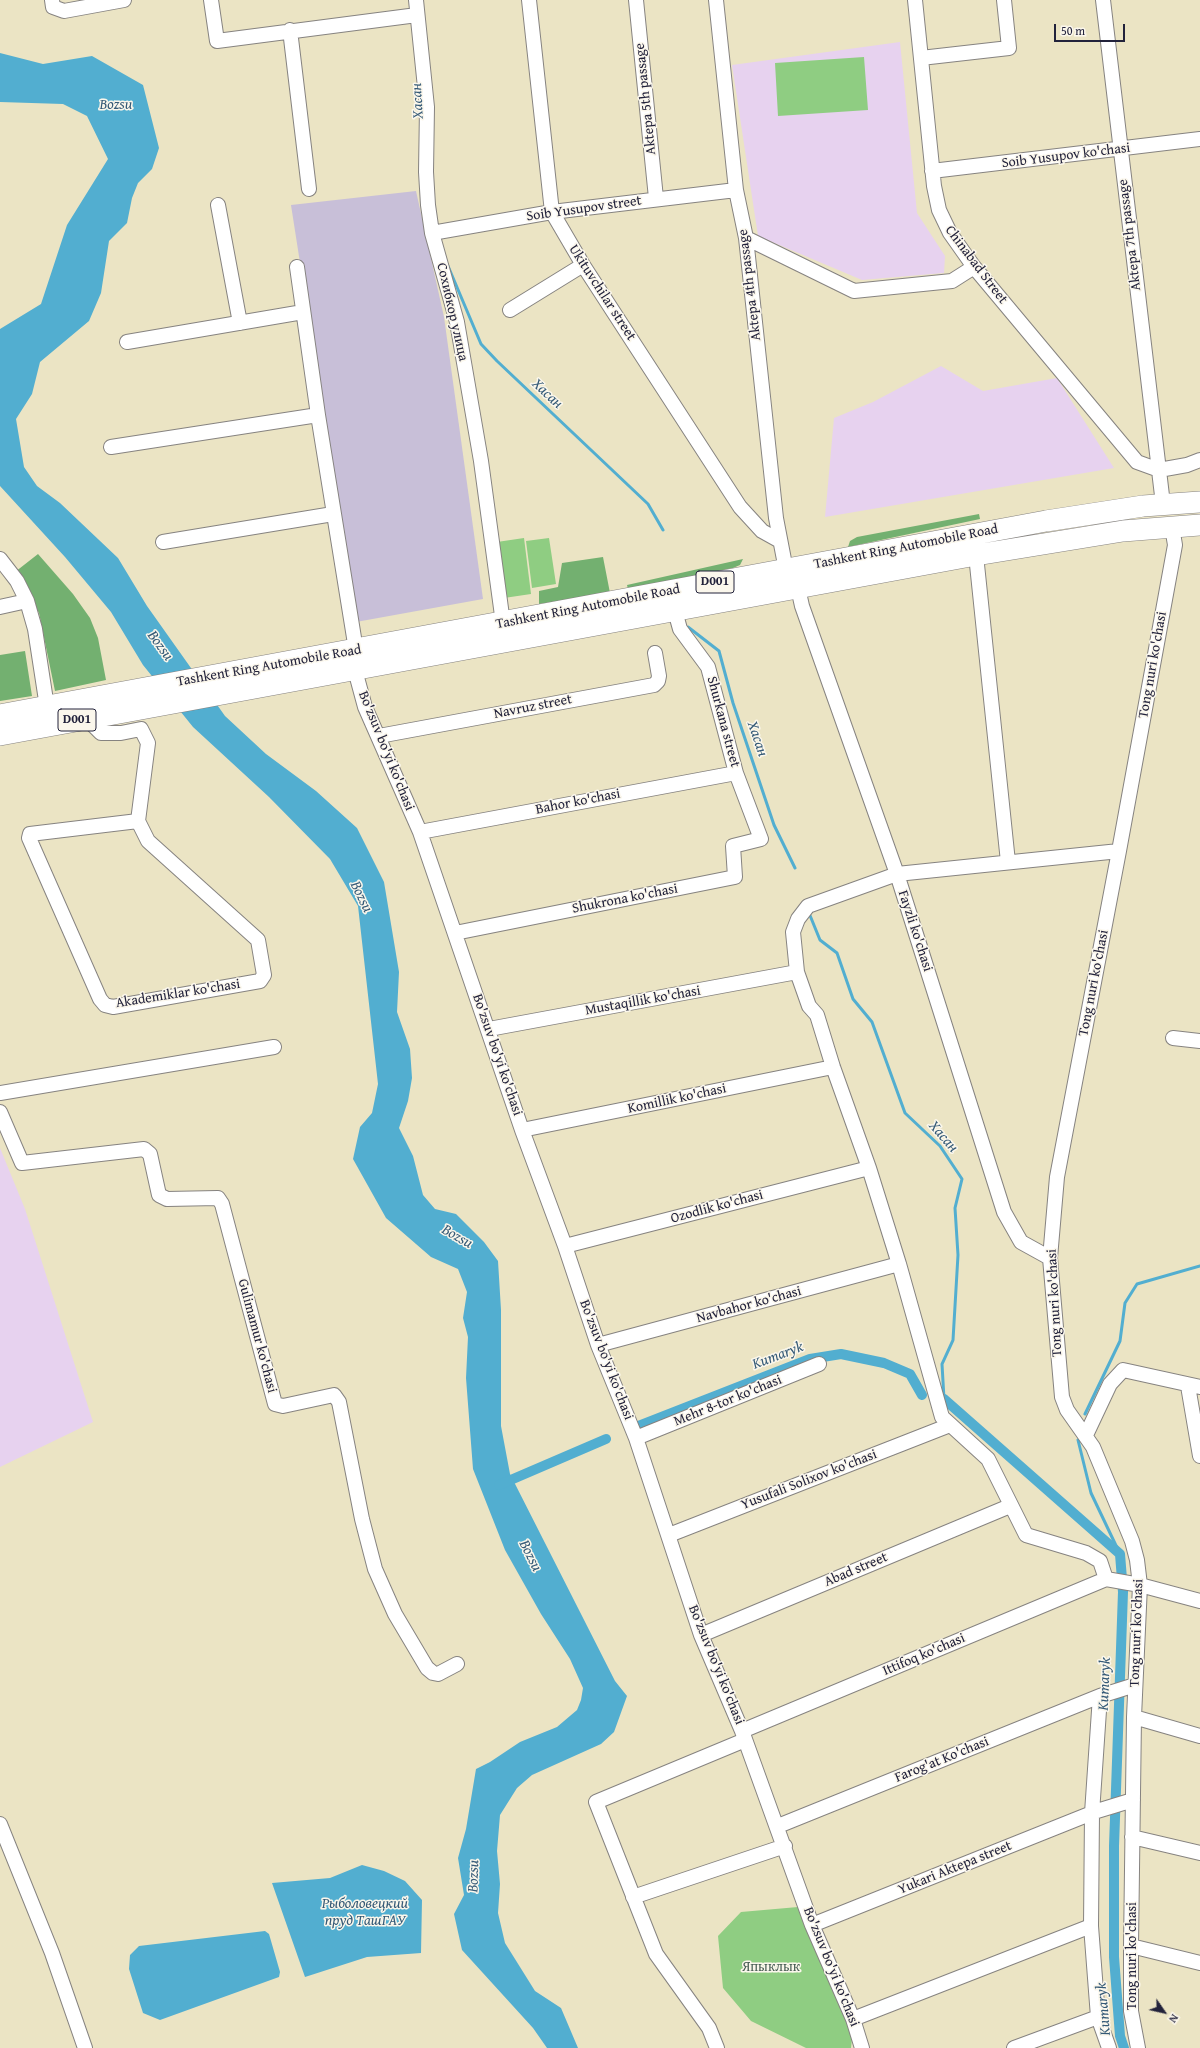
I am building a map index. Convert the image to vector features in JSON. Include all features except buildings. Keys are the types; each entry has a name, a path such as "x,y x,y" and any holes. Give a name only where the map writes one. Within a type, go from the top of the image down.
{"highway":[{"name":"Tashkent Ring Automobile Road","path":"0,715 47,706 153,697 233,683 535,626 786,570 1046,520 1163,504 1200,502"},
{"path":"1163,504 1172,526"},
{"name":"Tashkent Ring Automobile Road","path":"355,660 503,623 535,626 675,610 976,555 1116,532 1172,526 1200,525"},
{"name":"Tashkent Ring Automobile Road","path":"0,735 87,719 153,697"}],"street":[{"path":"52,0 53,7 64,11 124,0"},
{"path":"211,0 217,41 290,30 417,15"},
{"name":"Сохибкор улица","path":"416,0 427,107 426,172 432,234 457,322 481,461 503,623"},
{"name":"Ukituvchilar street","path":"529,0 552,212 583,265 740,507 762,531 780,541"},
{"name":"Aktepa 5th passage","path":"636,0 656,198"},
{"name":"Aktepa 4th passage","path":"716,0 736,190 746,238 776,518 786,570"},
{"name":"Chinabad Street","path":"914,0 932,172 936,199 944,222 974,267 1137,462 1159,470"},
{"path":"921,58 1009,48 1004,0"},
{"name":"Aktepa 7th passage","path":"1103,0 1163,504"},
{"path":"290,30 310,189"},
{"name":"Soib Yusupov ko'chasi","path":"932,172 1200,139"},
{"name":"Soib Yusupov street","path":"432,234 552,212 656,198 736,190"},
{"path":"218,205 240,323"},
{"path":"746,238 854,291 952,281 974,267"},
{"path":"510,310 583,265"},
{"path":"297,267 355,660"},
{"path":"127,342 303,312"},
{"path":"111,447 318,415"},
{"path":"1159,470 1187,465 1200,460"},
{"path":"163,542 333,514"},
{"name":"Tong nuri ko'chasi","path":"1138,2048 1131,2011 1131,1946 1136,1584 1138,1560 1132,1541 1093,1447 1086,1435 1066,1410 1062,1397 1050,1258 1057,1177 1175,546 1172,526"},
{"path":"976,555 1008,862"},
{"path":"0,559 17,581 27,601 34,629 47,706"},
{"name":"Fayzli ko'chasi","path":"798,588 802,606 897,874 1004,1212 1021,1242 1050,1258"},
{"path":"0,607 27,601"},
{"name":"Shurkana street","path":"675,610 680,629 708,667 736,773"},
{"name":"Navruz street","path":"378,736 654,685 660,676 654,653"},
{"name":"Bo'zsuv bo'yi ko'chasi","path":"355,660 365,707 420,832 489,1029 522,1130 565,1246 598,1345 636,1438 701,1635 744,1735 778,1826 812,1925 853,2019 862,2048"},
{"path":"87,719 101,733 121,733 140,729 148,743 138,821"},
{"name":"Bahor ko'chasi","path":"420,832 736,773"},
{"name":"Shukrona ko'chasi","path":"455,933 735,877 733,846 762,839 736,773"},
{"name":"Akademiklar ko'chasi","path":"138,821 148,841 258,940 264,975 260,981 113,1007 105,1005 100,999 28,838 30,834 138,821"},
{"path":"1119,851 897,874 808,906 798,919 793,932 797,972 809,1006 817,1015 833,1067 868,1168 899,1264 942,1417 988,1459 1010,1506 1026,1535 1086,1553 1100,1561 1111,1580 1136,1584 1200,1601"},
{"name":"Mustaqillik ko'chasi","path":"489,1029 797,972"},
{"path":"1173,1038 1200,1041"},
{"path":"0,1093 274,1048"},
{"name":"Komillik ko'chasi","path":"522,1130 833,1067"},
{"name":"Gulimamur ko'chasi","path":"0,1112 22,1163 144,1149 150,1154 159,1195 167,1199 218,1198 222,1204 275,1404 284,1406 334,1395 339,1402 362,1519 375,1569 395,1614 427,1668 432,1673 438,1674 456,1664"},
{"name":"Ozodlik ko'chasi","path":"565,1246 868,1168"},
{"name":"Navbahor ko'chasi","path":"598,1345 899,1264"},
{"name":"Mehr 8-tor ko'chasi","path":"636,1438 819,1364"},
{"path":"1086,1435 1110,1384 1123,1370 1194,1387 1200,1456"},
{"name":"Yusufali Solixov ko'chasi","path":"669,1535 950,1425"},
{"name":"Abad street","path":"701,1635 1010,1506"},
{"name":"Ittifoq ko'chasi","path":"633,1897 596,1802 744,1735 1111,1580"},
{"name":"Farog'at Ko'chasi","path":"778,1826 1103,1696 1135,1685"},
{"path":"1103,1696 1094,1812 1091,1926 1098,2017 1109,2048"},
{"path":"1134,1717 1200,1736"},
{"name":"Yukari Aktepa street","path":"812,1925 1094,1812 1133,1800"},
{"path":"0,1824 52,1953 85,2048"},
{"path":"1132,1837 1200,1853"},
{"path":"717,2048 709,2028 656,1954 633,1897 785,1846"},
{"path":"853,2019 1091,1926"},
{"path":"1131,1946 1200,1963"},
{"path":"1014,2048 1098,2017"}],"shaded area":[{"path":"900,42 917,213 945,256 944,273 862,280 758,236 732,65"},
{"path":"416,191 444,317 483,599 356,622 291,205"},
{"path":"941,366 983,391 1057,378 1114,468 825,517 834,418 873,402"},
{"path":"0,1148 25,1209 93,1422 0,1467"}],"green space":[{"path":"864,57 868,110 778,116 775,63"},
{"path":"979,514 980,519 848,547 850,541 857,537"},
{"path":"524,538 531,594 504,598 497,542"},
{"path":"549,538 556,584 532,588 526,541"},
{"path":"38,554 73,594 90,618 98,638 106,680 55,691 39,613 15,572"},
{"path":"603,557 610,593 539,604 539,591 558,587 562,563"},
{"path":"743,559 740,565 733,568 628,589 627,585"},
{"path":"25,651 32,696 0,701 0,655"},
{"name":"Япыклык","path":"798,1907 853,2030 851,2048 806,2048 751,2021 723,1988 718,1936 741,1912"}],"water":[{"name":"Bozsu","path":"0,53 43,64 92,56 143,85 159,148 152,169 138,183 132,198 127,223 109,241 101,293 89,321 40,362 32,394 16,419 24,467 37,486 60,503 118,558 147,606 225,716 266,754 316,791 357,828 384,882 399,972 397,1012 410,1049 412,1078 408,1101 399,1128 413,1156 423,1195 435,1209 456,1214 484,1242 498,1261 501,1310 501,1426 510,1474 615,1681 627,1696 614,1732 601,1744 532,1775 517,1788 500,1815 497,1851 500,1884 498,1913 505,1943 535,1991 561,2008 578,2048 547,2048 533,2028 462,1950 454,1914 464,1895 458,1858 466,1829 476,1769 490,1762 520,1742 557,1727 577,1710 581,1700 583,1688 570,1659 541,1614 505,1550 473,1469 466,1378 468,1337 463,1318 467,1292 458,1269 431,1257 386,1218 353,1159 360,1127 372,1113 378,1084 358,906 330,859 269,797 193,727 143,665 111,612 65,557 0,486 0,329 41,304 67,225 108,159 87,116 63,104 0,102"},
{"name":"Рыболовецкий пруд ТашГАУ","path":"362,1865 384,1871 405,1881 422,1900 421,1953 367,1957 305,1977 272,1883 330,1878"},
{"path":"265,1931 269,1934 280,1972 279,1977 160,2020 143,2013 129,1969 130,1955 139,1946"}],"waterway":[{"name":"Хасан","path":"448,266 481,344 497,361 648,504 663,530"},
{"name":"Хасан","path":"688,627 719,651 733,703 774,825 795,868"},
{"name":"Хасан","path":"809,913 820,940 837,953 853,999 872,1022 905,1113 940,1146 962,1179 955,1208 958,1255 953,1340 942,1364 944,1399"},
{"path":"1085,1414 1120,1341 1125,1303 1137,1284 1200,1266"},
{"name":"Kumaryk","path":"636,1427 810,1359 841,1354 884,1363 910,1374 922,1395"},
{"name":"Kumaryk","path":"944,1399 1120,1554 1123,1592 1114,1846 1114,1957 1120,2036 1124,2048"},
{"name":"Kumaryk","path":"499,1485 606,1439"},
{"path":"1078,1440 1091,1493 1120,1554"}]}
